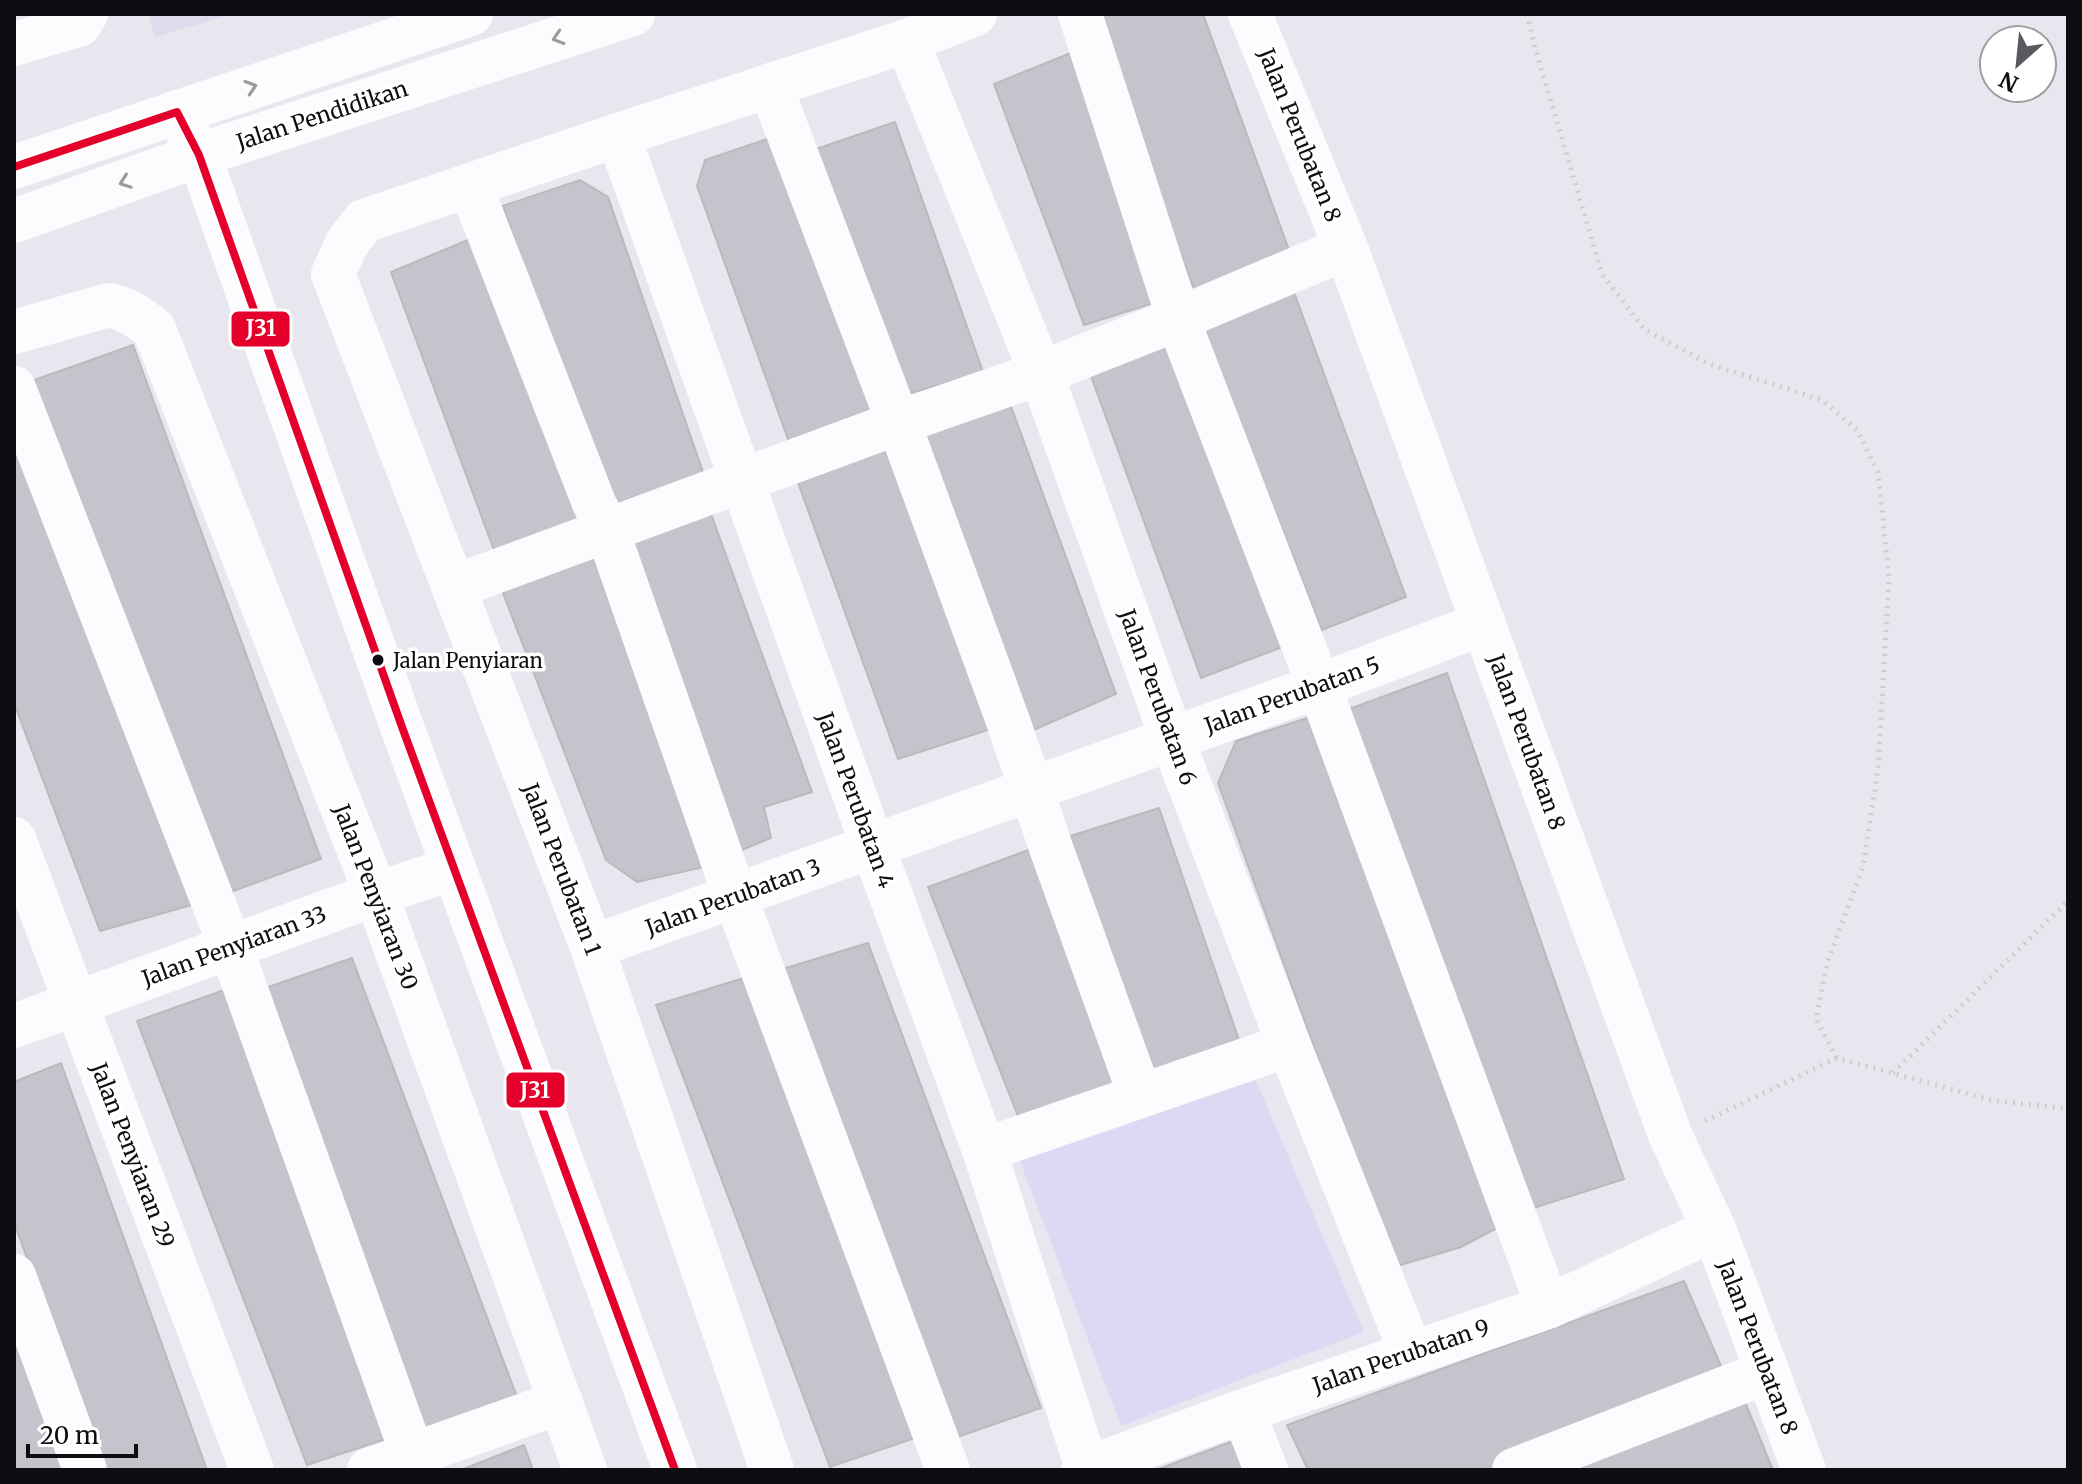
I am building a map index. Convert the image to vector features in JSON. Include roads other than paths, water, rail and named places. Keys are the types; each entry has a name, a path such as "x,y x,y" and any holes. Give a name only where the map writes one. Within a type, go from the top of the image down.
{"street":[{"path":"14,44 79,25 86,14"},
{"path":"14,167 471,14"},
{"name":"Jalan Pendidikan","path":"14,221 199,155 633,14"},
{"path":"948,1470 735,896 607,530 470,185 907,41 975,14"},
{"path":"1080,14 1191,352 1319,686 1548,1307"},
{"name":"Jalan Perubatan 8","path":"1250,14 1346,248 1671,1137 1714,1229 1804,1470"},
{"name":"Jalan Perubatan 6","path":"907,41 1041,373 1172,739 1411,1353"},
{"path":"770,85 900,422 1140,1095"},
{"path":"177,112 199,155 402,727 675,1470"},
{"name":"Jalan Perubatan 4","path":"618,135 984,1150 1085,1469"},
{"name":"Jalan Perubatan 1","path":"470,185 364,221 347,243 333,274 592,947 772,1470"},
{"path":"454,587 1041,373 1346,248"},
{"name":"Jalan Penyiaran 30","path":"14,332 109,305 131,312 154,329 376,894 585,1470"},
{"path":"14,388 231,948 415,1462"},
{"name":"Jalan Perubatan 5","path":"873,847 1484,623"},
{"name":"Jalan Penyiaran 29","path":"14,839 252,1470"},
{"name":"Jalan Perubatan 3","path":"592,947 873,847"},
{"name":"Jalan Penyiaran 33","path":"14,1026 454,868"},
{"path":"984,1150 1289,1045"},
{"name":"Jalan Perubatan 9","path":"1085,1469 1243,1411 1548,1307 1714,1229"},
{"path":"14,1276 85,1470"},
{"path":"1514,1470 1767,1372"},
{"path":"369,1470 415,1462 561,1402"},
{"path":"1243,1411 1266,1470"}],"place":[{"name":"Jalan Penyiaran","path":"378,660"}]}
